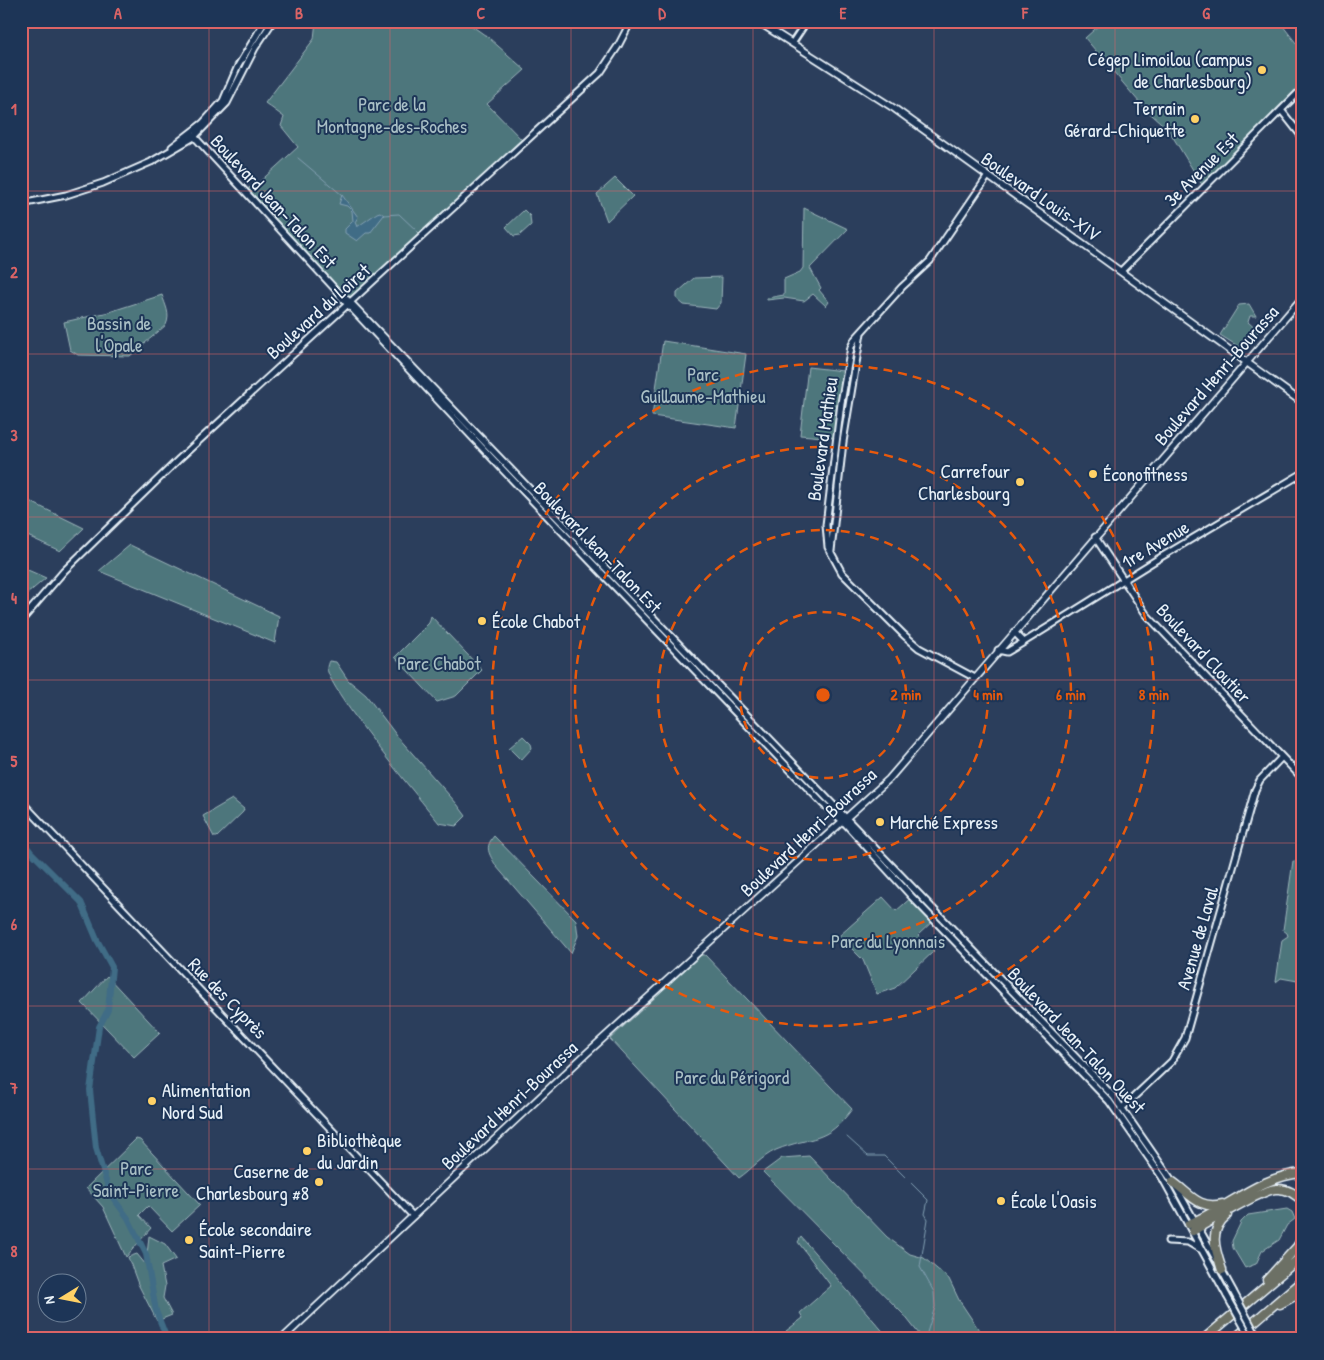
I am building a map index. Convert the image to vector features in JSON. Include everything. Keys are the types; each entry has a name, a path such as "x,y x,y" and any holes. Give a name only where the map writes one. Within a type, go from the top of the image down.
{"highway":[{"path":"1173,1182 1193,1199 1206,1205 1214,1206 1236,1198 1282,1175 1303,1173"},
{"path":"1194,1226 1234,1209 1266,1191 1276,1189 1296,1194 1303,1202"},
{"path":"1194,1226 1236,1198"},
{"path":"1222,1270 1215,1248 1215,1230 1219,1222 1234,1209"},
{"path":"1253,1296 1303,1238"},
{"path":"1204,1339 1303,1255"},
{"path":"1234,1339 1303,1280"},
{"path":"1263,1314 1303,1291"}],"main road":[{"name":"Boulevard Louis-XIV","path":"757,21 793,42 895,109 1303,403"},
{"name":"Boulevard Henri-Bourassa","path":"282,1339 669,978 889,779 1303,297"}],"street":[{"path":"193,135 223,100 238,66 265,21"},
{"path":"21,204 66,195 103,184 151,162 207,127 227,103 255,48 273,21"},
{"name":"Boulevard du Loiret","path":"21,621 92,541 297,350 600,73 615,53 631,21"},
{"path":"793,42 807,21"},
{"name":"3e Avenue Est","path":"1121,271 1303,88"},
{"path":"1281,110 1303,138"},
{"name":"Boulevard Jean-Talon Est","path":"193,135 349,304 822,802 845,820"},
{"name":"Boulevard Mathieu","path":"975,678 919,648 842,573 832,551 828,547 826,525 836,441 851,347 902,286 930,261 988,176"},
{"name":"1re Avenue","path":"998,650 1007,652 1303,473"},
{"name":"Boulevard Cloutier","path":"1095,537 1146,614 1303,779"},
{"path":"1014,632 1024,642"},
{"name":"Avenue de Laval","path":"1117,1113 1172,1061 1185,1038 1255,790 1260,780 1282,757"},
{"name":"Rue des Cyprès","path":"21,801 413,1216"},
{"name":"Boulevard Jean-Talon Ouest","path":"845,820 1123,1108 1173,1182 1194,1226 1203,1251 1250,1339"},
{"name":"Boulevard Jean-Talon Ouest","path":"845,820 912,897 1117,1113 1162,1177 1222,1270 1258,1338"},
{"path":"1168,1241 1188,1242 1203,1251"}],"green space":[{"name":"Parc de la Montagne-des-Roches","path":"316,21 465,21 489,38 525,70 487,104 524,142 351,303 243,190 255,186 298,147 281,126 284,117 265,103 314,39"},
{"path":"1104,21 1279,21 1303,52 1303,88 1204,188 1168,129 1145,109 1085,38"},
{"path":"615,178 633,196 607,221 597,194"},
{"path":"804,208 848,229 810,268 821,288 819,290 829,302 826,306 813,294 804,301 784,298 767,300 767,298 784,295 784,279 800,272 803,268"},
{"path":"524,210 530,216 531,225 520,235 514,236 506,227"},
{"path":"722,277 721,303 716,309 684,305 677,299 677,293 694,278"},
{"name":"Bassin de l'Opale","path":"162,295 168,313 166,325 130,356 78,355 70,350 64,322 109,312"},
{"path":"1249,304 1256,316 1250,316 1248,322 1258,331 1253,342 1244,350 1220,335 1239,305"},
{"name":"Parc Guillaume-Mathieu","path":"663,341 746,354 736,428 652,416"},
{"name":"Parc Guillaume-Mathieu","path":"808,367 843,371 834,438 800,435"},
{"path":"21,497 84,528 60,551 21,533"},
{"path":"130,545 279,616 275,643 99,571"},
{"path":"21,567 46,578 21,599"},
{"name":"Parc Chabot","path":"431,616 482,670 456,696 437,702 395,657 429,623"},
{"path":"329,661 336,662 348,680 366,695 397,736 457,804 466,816 456,826 439,823 358,721 332,680 327,668"},
{"path":"523,736 531,744 532,748 521,760 509,748"},
{"path":"232,799 244,809 243,812 217,837 214,837 203,816"},
{"path":"494,836 576,920 578,936 571,953 496,866 488,847"},
{"path":"1293,861 1303,863 1303,982 1281,978 1276,982 1282,940 1288,936 1283,930"},
{"name":"Parc du Lyonnais","path":"883,897 896,911 912,897 934,920 918,935 934,951 895,988 877,994 863,960 839,936"},
{"name":"Parc du Périgord","path":"701,955 705,955 852,1109 843,1120 826,1134 776,1150 739,1178 610,1039"},
{"path":"107,976 160,1033 134,1057 82,1003"},
{"name":"Parc Saint-Pierre","path":"136,1139 140,1140 200,1205 172,1231 148,1206 139,1215 151,1228 126,1257 103,1207 86,1188"},
{"path":"809,1156 887,1237 910,1254 924,1258 949,1279 959,1300 985,1339 923,1339 904,1315 763,1172 782,1158"},
{"path":"1287,1209 1292,1212 1295,1219 1287,1225 1279,1240 1262,1251 1256,1264 1245,1268 1233,1248 1232,1241 1241,1222 1248,1215"},
{"path":"149,1236 165,1244 176,1259 161,1266 165,1286 163,1298 172,1315 157,1321 138,1284 128,1257 137,1254 146,1265"},
{"path":"801,1237 887,1336 884,1339 792,1339 786,1331 803,1318 800,1313 831,1286 798,1242"}],"water":[{"path":"342,195 358,217 355,222 357,227 377,213 380,212 384,215 370,233 366,233 357,241 345,233 345,229 353,221 352,211 347,206 339,204"}],"waterway":[{"path":"298,158 342,195"},
{"path":"384,215 399,214 418,232"},
{"path":"21,839 31,852 81,902 97,940 112,967 108,1010 99,1027 90,1090 96,1148 110,1194 128,1218 146,1254 156,1311 167,1339"},
{"path":"847,1137 868,1156 884,1156 928,1200 925,1214 928,1219 920,1267 934,1292 935,1307 925,1339"}],"place":[{"name":"Cégep Limoilou (campus de Charlesbourg)","path":"1262,70"},
{"name":"Terrain Gérard-Chiquette","path":"1195,119"},
{"name":"Éconofitness","path":"1093,474"},
{"name":"Carrefour Charlesbourg","path":"1020,482"},
{"name":"École Chabot","path":"482,621"},
{"name":"Marché Express","path":"880,822"},
{"name":"Alimentation Nord Sud","path":"152,1101"},
{"name":"Bibliothèque du Jardin","path":"307,1151"},
{"name":"Caserne de Charlesbourg #8","path":"319,1182"},
{"name":"École l'Oasis","path":"1001,1201"},
{"name":"École secondaire Saint-Pierre","path":"189,1240"}]}
